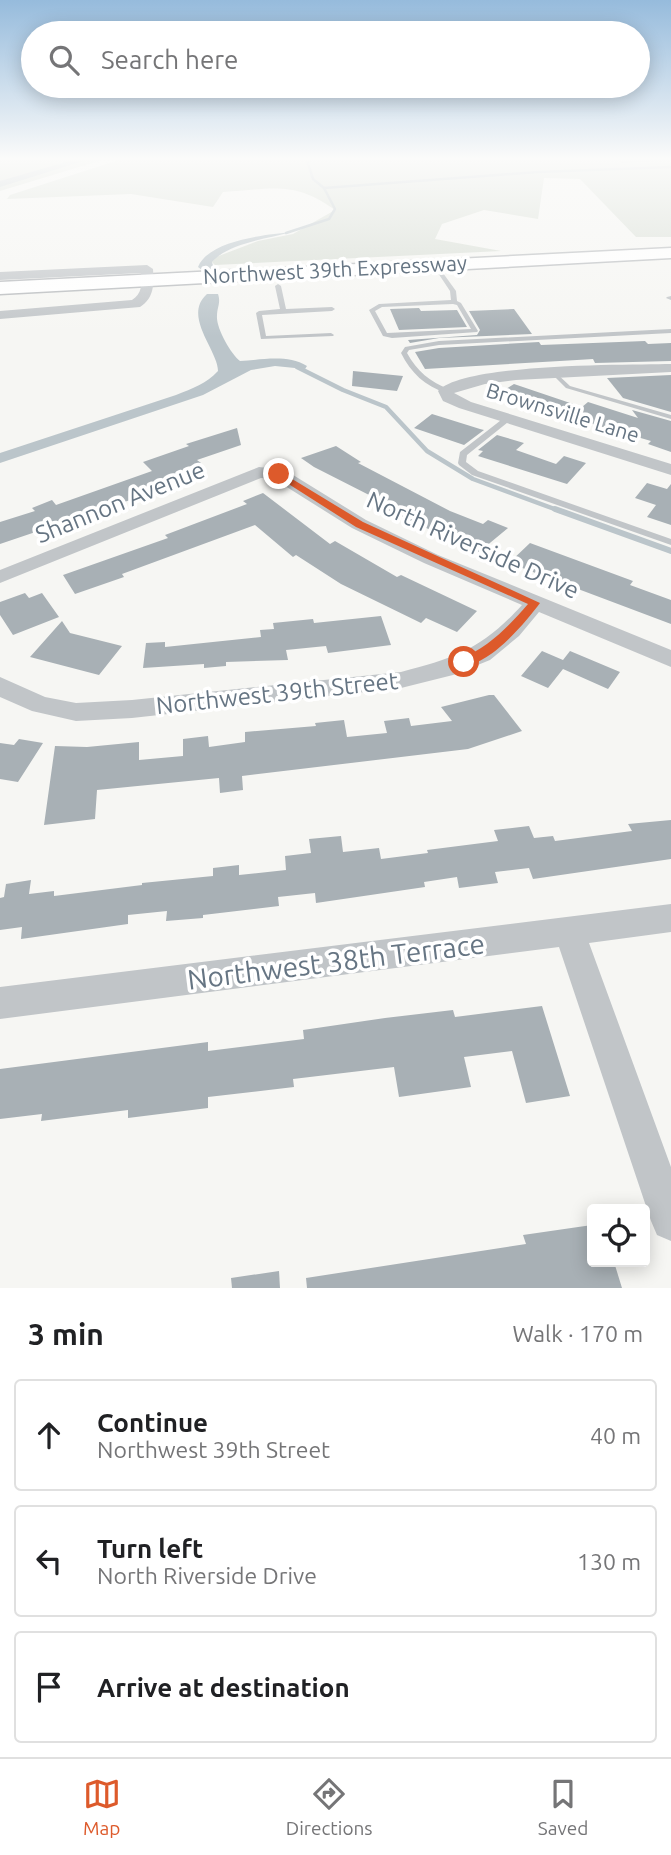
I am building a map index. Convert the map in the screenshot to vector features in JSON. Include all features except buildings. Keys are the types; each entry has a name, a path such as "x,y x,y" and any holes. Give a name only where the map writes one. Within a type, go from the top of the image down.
{"highway":[{"name":"Northwest 39th Expressway","path":"0,288 278,286 671,253"},
{"name":"Northwest 39th Expressway","path":"0,296 147,285 440,271 671,267"}],"street":[{"path":"0,276 147,269 147,285 142,301 124,306 0,315"},
{"path":"446,391 451,386 489,378 671,368"},
{"name":"Brownsville Lane","path":"446,391 449,398 508,419 671,470"},
{"name":"Shannon Avenue","path":"0,577 259,472"},
{"name":"North Riverside Drive","path":"259,472 279,474 359,524 431,559 671,659"},
{"name":"Northwest 39th Street","path":"0,685 13,694 41,705 76,712 132,709 401,680 445,670 482,654 511,631 535,603"},
{"name":"Northwest 38th Terrace","path":"0,1003 671,918"},
{"path":"569,932 671,1221"}],"lane":[{"path":"440,271 453,291 454,302"},
{"path":"278,286 283,312"},
{"path":"454,302 475,331 385,335 372,310 382,305 454,302"},
{"path":"331,335 263,338 259,313 332,309"},
{"path":"446,391 427,384 404,353 407,348 439,343 671,331"},
{"path":"555,374 568,387 671,417"},
{"path":"508,419 463,454 462,463 475,472 671,542"}],"shaded area":[{"path":"323,217 463,217 442,224 435,239 501,251 215,265 212,262 216,257 258,241 293,234"},
{"path":"617,217 671,217 671,237 636,237"},
{"path":"291,232 228,250 212,262 214,269 202,270 198,267 204,258 225,245 253,237"},
{"path":"207,294 218,294 217,321 221,334 236,358 240,361 291,360 307,366 305,369 275,366 251,370 203,395 0,463 0,453 176,395 209,379 218,371 217,363 203,333 198,312 200,303"}],"waterway":[{"path":"286,233 330,217"},
{"path":"297,367 343,390 386,407 427,451 473,479 560,511"},
{"path":"555,509 671,551"}],"route":[{"path":"279,474 359,524 431,559 535,603 511,631 482,654 464,662"}]}
